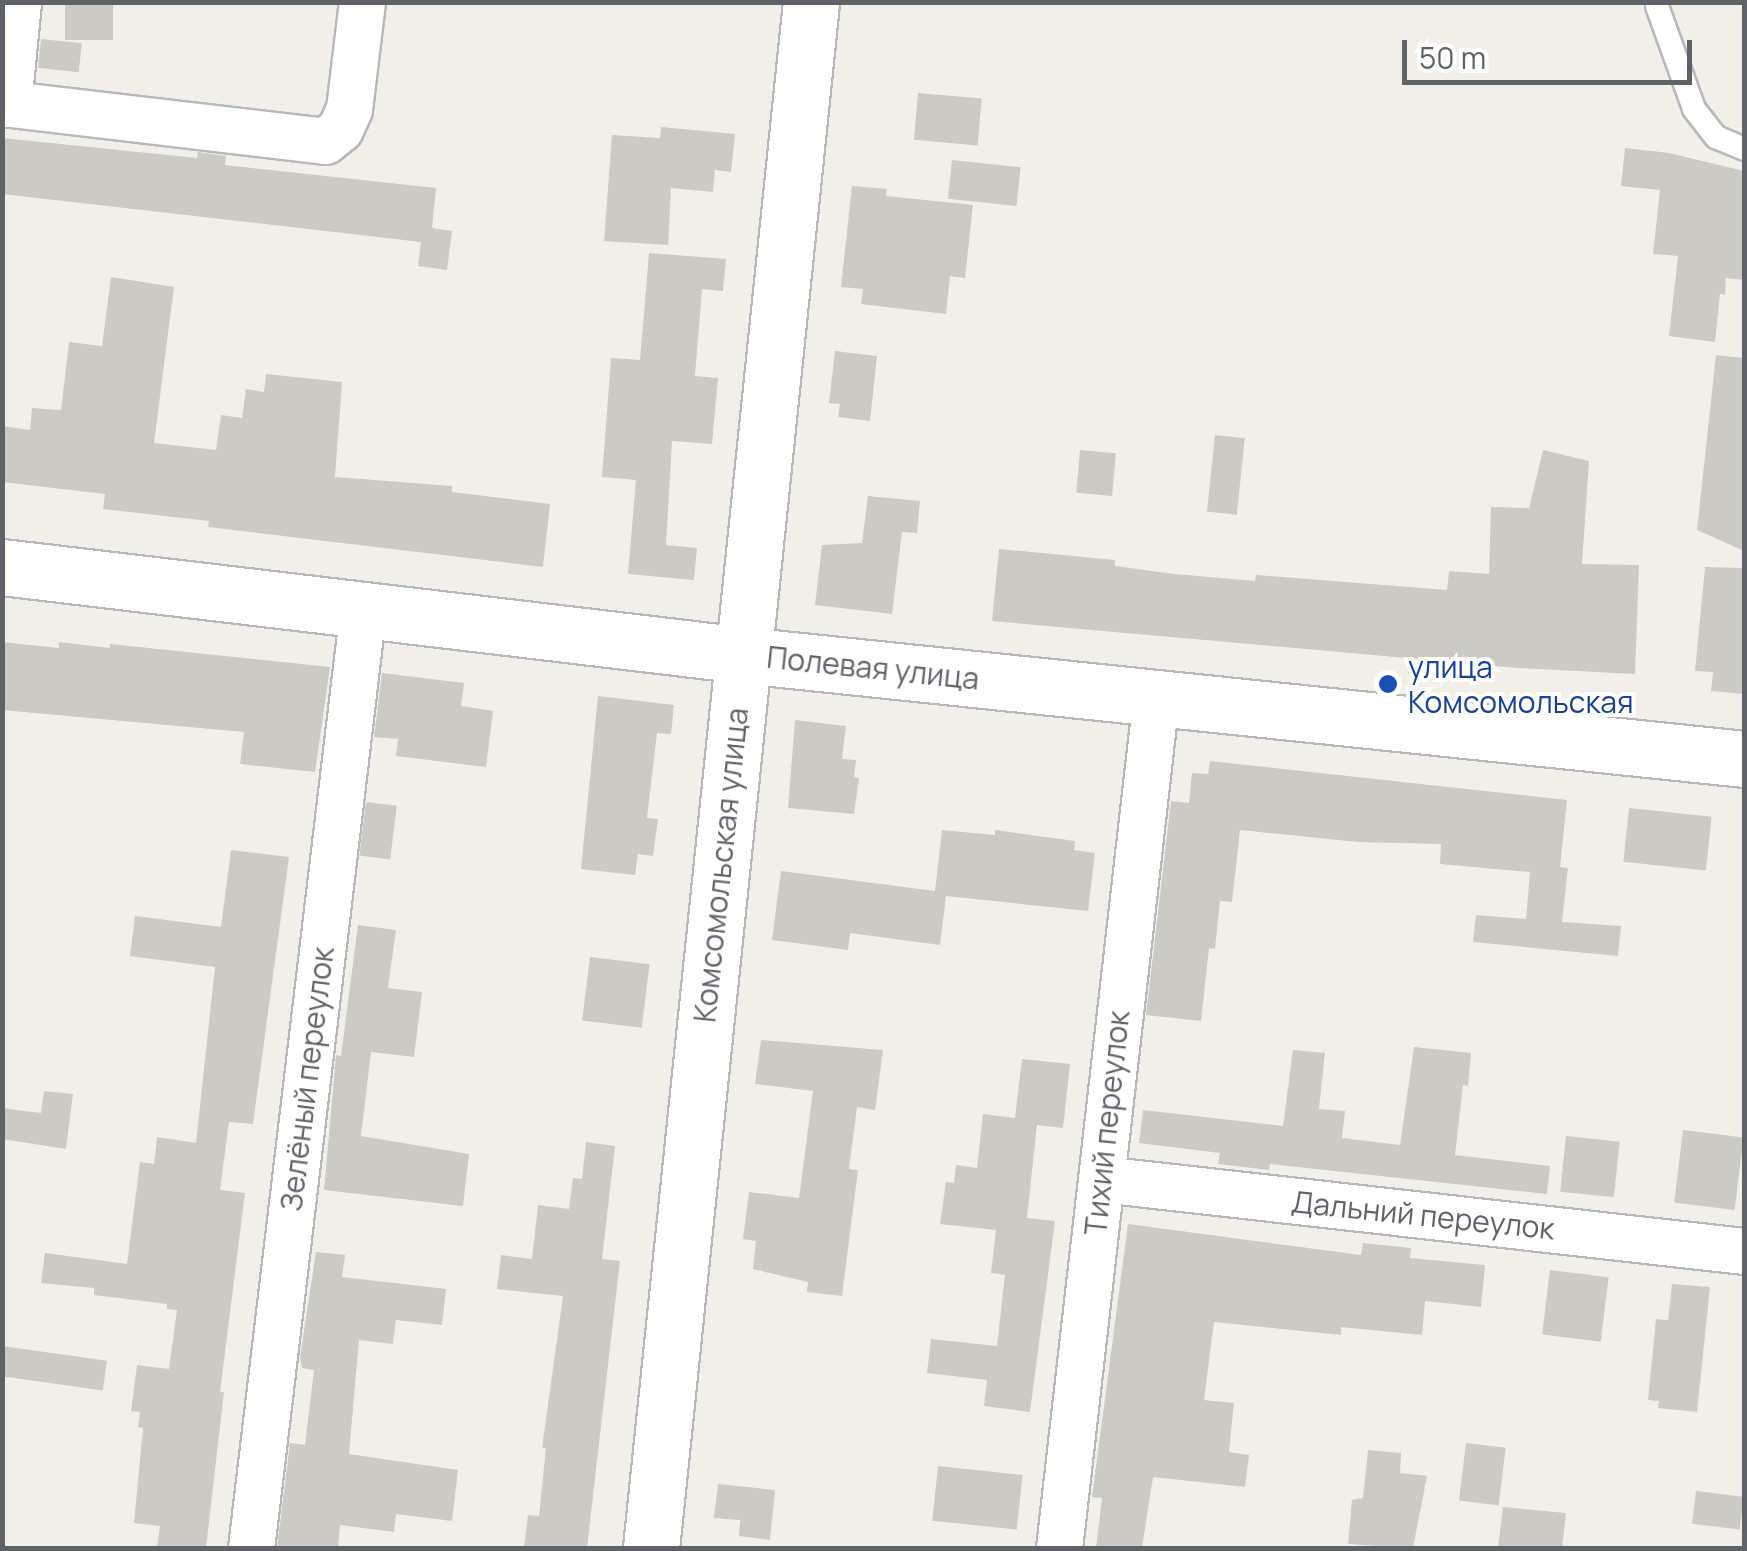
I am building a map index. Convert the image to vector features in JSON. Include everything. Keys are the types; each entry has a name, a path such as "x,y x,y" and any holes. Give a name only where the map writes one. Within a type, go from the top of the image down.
{"main road":[{"name":"Комсомольская улица","path":"651,1548 810,2"},
{"name":"Полевая улица","path":"2,567 743,655 1744,758"}],"street":[{"path":"18,2 5,104 325,141 340,129 349,109 362,2"},
{"name":"Зелёный переулок","path":"251,1548 363,609"},
{"name":"Тихий переулок","path":"1059,1548 1156,697"},
{"name":"Дальний переулок","path":"1101,1180 1744,1251"}],"lane":[{"path":"1657,6 1694,109 1716,137 1744,149"}],"building":[{"path":"65,2 113,2 113,40 65,40"},
{"path":"41,39 82,43 79,72 38,68"},
{"path":"918,93 982,99 978,145 914,140"},
{"path":"661,127 735,134 731,172 715,170 713,192 671,188 668,245 604,241 612,135 660,138"},
{"path":"2,138 197,158 198,152 226,156 225,165 436,188 432,228 452,231 447,270 418,266 421,242 2,194"},
{"path":"1625,148 1669,153 1744,171 1744,280 1726,278 1725,295 1720,294 1715,342 1669,336 1678,256 1653,254 1660,190 1621,186"},
{"path":"952,160 1021,167 1017,206 948,199"},
{"path":"852,186 887,189 886,196 973,205 965,278 950,276 946,314 861,304 863,289 841,287"},
{"path":"649,253 726,259 723,291 702,289 695,376 718,378 712,444 672,441 666,545 697,548 694,580 628,574 636,480 602,477 611,358 640,360"},
{"path":"111,277 174,287 154,443 216,450 221,415 242,418 246,389 264,392 266,374 342,382 335,477 452,486 452,492 550,504 543,567 208,527 209,521 103,509 105,494 2,482 2,426 30,430 32,408 61,410 69,342 102,346"},
{"path":"835,351 877,356 870,421 838,417 840,404 829,403"},
{"path":"1716,355 1744,358 1744,551 1697,530"},
{"path":"1215,435 1245,438 1237,515 1207,512"},
{"path":"1080,450 1116,453 1112,496 1076,493"},
{"path":"1543,450 1589,461 1582,564 1639,565 1635,674 1518,668 992,621 999,549 1115,560 1115,566 1174,574 1255,581 1256,575 1447,590 1449,571 1489,574 1491,507 1529,508"},
{"path":"868,496 920,501 917,533 902,532 892,614 815,605 822,545 862,543"},
{"path":"1705,567 1744,568 1744,694 1711,691 1713,672 1695,671"},
{"path":"2,642 59,648 59,642 110,648 110,644 330,667 315,772 240,764 244,732 2,710"},
{"path":"382,673 464,683 461,706 493,711 486,767 396,756 398,739 374,737"},
{"path":"598,696 674,705 671,734 657,733 647,818 658,819 653,856 638,854 635,875 581,869"},
{"path":"795,720 846,726 842,759 856,760 854,777 859,778 854,814 788,808"},
{"path":"1210,761 1567,800 1560,867 1568,868 1562,922 1621,926 1618,956 1473,942 1476,915 1526,919 1530,872 1440,864 1441,844 1358,842 1240,830 1232,902 1220,901 1215,949 1209,948 1201,1021 1146,1015 1171,801 1189,803 1192,773 1208,774"},
{"path":"366,802 397,806 390,859 359,856"},
{"path":"1629,808 1712,817 1706,870 1623,862"},
{"path":"942,830 995,835 995,830 1075,841 1074,850 1095,853 1088,911 946,896 940,945 850,933 848,950 772,940 781,871 935,891"},
{"path":"231,850 289,857 253,1124 229,1122 220,1190 245,1193 220,1392 224,1392 206,1548 157,1548 160,1526 134,1523 143,1428 138,1427 140,1412 131,1411 137,1365 169,1369 177,1310 167,1309 167,1304 94,1295 94,1288 41,1283 45,1253 127,1264 140,1162 154,1164 157,1137 196,1143 215,967 130,956 135,916 221,927"},
{"path":"358,925 396,930 388,988 422,992 414,1057 371,1052 361,1136 469,1154 463,1206 324,1190 336,1055 341,1056"},
{"path":"590,957 650,964 642,1028 582,1021"},
{"path":"761,1040 883,1050 875,1110 857,1107 849,1169 858,1170 842,1296 807,1292 808,1282 753,1269 756,1241 743,1239 749,1192 799,1198 813,1091 755,1084"},
{"path":"1414,1047 1471,1053 1455,1155 1550,1166 1547,1194 1270,1164 1269,1170 1218,1164 1220,1153 1139,1143 1143,1110 1283,1126 1293,1050 1325,1053 1319,1109 1345,1111 1342,1138 1400,1145"},
{"path":"1022,1059 1070,1064 1063,1128 1037,1125 1027,1218 1055,1221 1030,1412 984,1406 987,1380 927,1373 931,1339 997,1346 1005,1275 991,1273 996,1230 940,1224 946,1182 954,1183 956,1165 977,1168 983,1114 1015,1118"},
{"path":"44,1091 73,1094 66,1149 2,1139 2,1108 41,1113"},
{"path":"1683,1130 1744,1137 1735,1210 1674,1202"},
{"path":"1566,1136 1620,1142 1614,1197 1560,1192"},
{"path":"586,1142 615,1146 602,1259 620,1261 587,1548 524,1548 528,1515 539,1516 546,1448 542,1448 563,1296 497,1289 501,1255 532,1259 538,1205 569,1209 573,1178 582,1179"},
{"path":"1128,1224 1361,1255 1363,1243 1411,1248 1410,1258 1485,1265 1481,1307 1425,1301 1422,1335 1341,1327 1341,1335 1214,1322 1204,1400 1234,1403 1229,1452 1249,1455 1245,1487 1153,1477 1142,1548 1096,1548 1102,1498 1092,1497"},
{"path":"316,1252 345,1255 342,1277 446,1289 442,1325 396,1320 393,1344 359,1340 349,1454 458,1470 452,1521 396,1514 394,1532 340,1525 338,1548 277,1548 290,1443 305,1445 314,1370 302,1368 300,1357"},
{"path":"1550,1270 1609,1277 1601,1342 1542,1335"},
{"path":"1672,1284 1710,1287 1697,1412 1658,1408 1659,1401 1648,1400 1656,1319 1668,1320"},
{"path":"2,1346 107,1361 103,1390 2,1376"},
{"path":"1466,1443 1506,1448 1499,1505 1459,1501"},
{"path":"1368,1450 1401,1453 1400,1473 1427,1476 1413,1548 1348,1544 1352,1500 1363,1498"},
{"path":"938,1466 1023,1475 1017,1530 932,1521"},
{"path":"718,1484 775,1490 770,1540 739,1536 740,1520 714,1518"},
{"path":"1696,1491 1744,1497 1740,1530 1692,1524"},
{"path":"1503,1507 1566,1513 1562,1548 1498,1548"}],"place":[{"name":"улица Комсомольская","path":"1388,684"}]}
